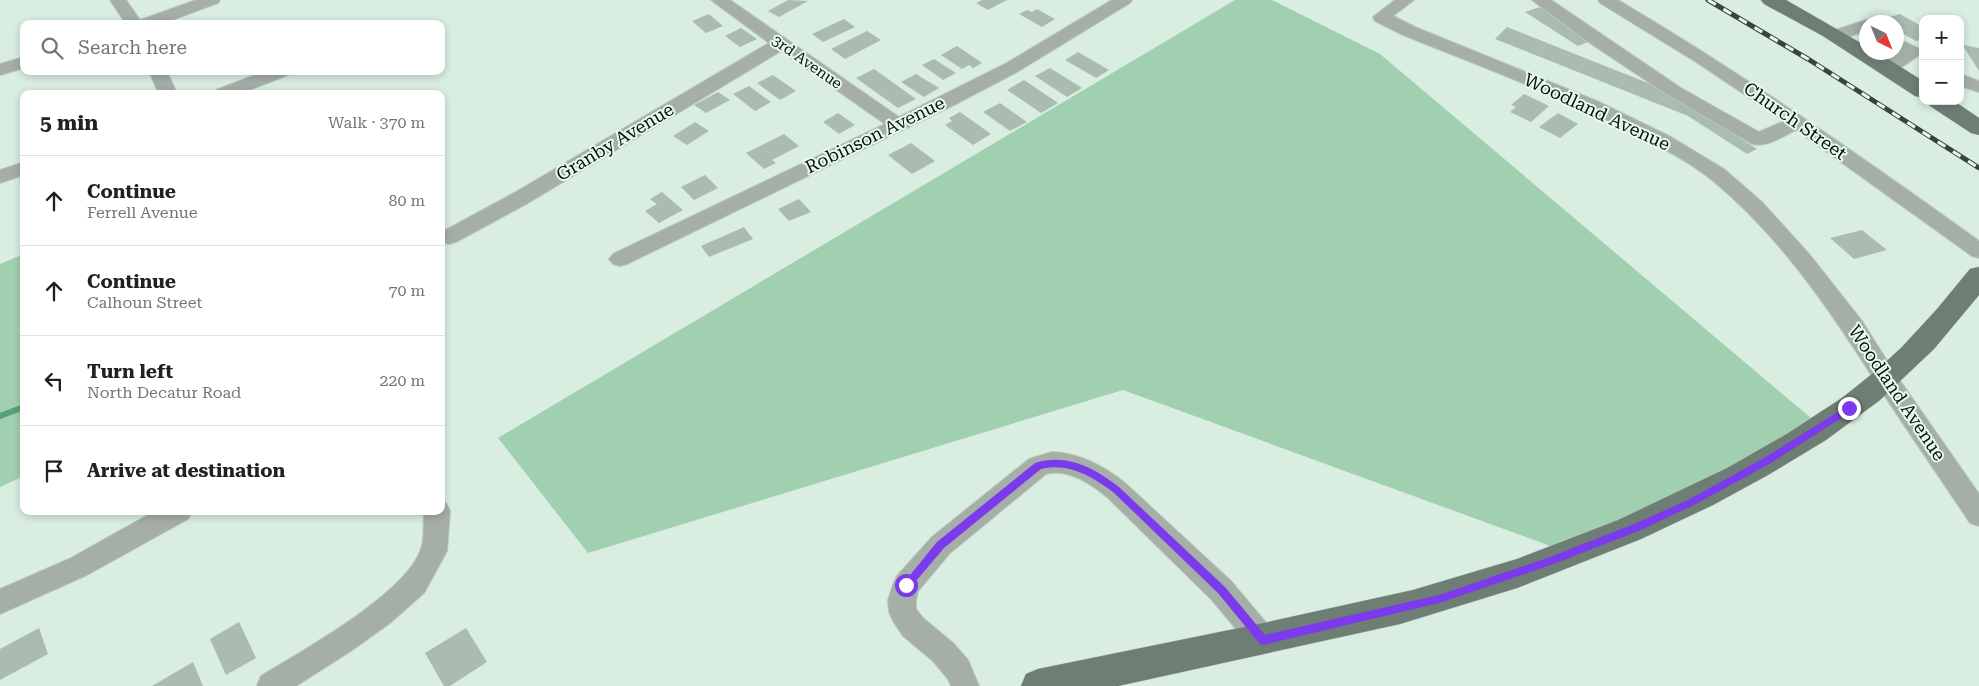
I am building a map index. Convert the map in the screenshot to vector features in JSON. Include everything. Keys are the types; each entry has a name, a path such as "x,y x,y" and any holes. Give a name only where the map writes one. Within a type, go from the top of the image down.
{"main road":[{"path":"1771,0 1859,48"},
{"path":"1876,60 1919,88"},
{"path":"1945,105 1979,128"},
{"path":"1038,686 1263,640 1439,599 1551,561 1638,527 1691,502 1767,461 1849,408 1886,378 1928,338 1979,276"}],"street":[{"path":"118,0 132,20"},
{"path":"155,20 212,0"},
{"name":"3rd Avenue","path":"718,0 897,124"},
{"path":"1088,0 1106,10"},
{"name":"Robinson Avenue","path":"620,259 950,100 1011,68 1124,0"},
{"name":"Woodland Avenue","path":"1406,0 1381,17 1409,31 1591,105 1664,141 1717,174 1755,207 1803,260 1854,327 1886,378 1979,515"},
{"path":"1540,0 1729,125 1759,140 1797,122"},
{"name":"Church Street","path":"1606,0 1723,71 1979,251"},
{"path":"1835,36 1859,27"},
{"name":"Granby Avenue","path":"449,238 521,198 780,44"},
{"path":"1904,48 1912,52 1904,57"},
{"path":"1886,68 1899,60"},
{"path":"0,70 20,63"},
{"path":"160,75 166,90"},
{"path":"232,90 272,75"},
{"path":"1964,81 1979,87"},
{"path":"0,176 20,169"},
{"path":"965,686 958,670 943,652 913,627 903,612 902,600 906,585 940,545 1038,466 1052,462 1068,463 1102,479 1116,490 1222,590 1263,640"},
{"path":"0,602 78,567 172,515"},
{"path":"271,686 341,642 380,614 415,584 434,551 438,515"}],"green space":[{"path":"1235,0 1272,0 1380,54 1818,424 1668,507 1556,548 1123,390 588,553 498,438"},
{"path":"20,256 20,478 0,487 0,264"}],"building":[{"path":"788,0 808,1 779,17 768,11"},
{"path":"982,0 1007,0 988,10 976,3"},
{"path":"1540,7 1593,40 1578,46 1525,12"},
{"path":"1037,9 1055,19 1042,27 1019,14 1027,10 1032,12"},
{"path":"709,14 723,26 706,33 692,21"},
{"path":"1904,16 1919,25 1919,40 1916,41 1904,34"},
{"path":"844,19 855,27 823,42 812,34"},
{"path":"1507,27 1668,91 1757,149 1747,154 1688,116 1495,39"},
{"path":"741,28 757,39 740,47 725,36"},
{"path":"867,31 881,40 845,59 831,49"},
{"path":"1964,45 1979,48 1979,71"},
{"path":"957,46 982,63 973,68 969,65 962,69 941,55"},
{"path":"1078,52 1109,70 1096,78 1065,60"},
{"path":"934,59 956,73 943,80 922,65"},
{"path":"1050,68 1082,88 1067,97 1035,76"},
{"path":"874,69 916,99 898,108 856,78"},
{"path":"916,74 939,88 924,97 901,82"},
{"path":"773,75 796,91 780,100 757,83"},
{"path":"1024,80 1058,103 1041,113 1007,90"},
{"path":"749,86 771,102 755,111 733,94"},
{"path":"718,92 730,100 706,113 694,105"},
{"path":"1524,94 1549,106 1531,122 1510,112 1516,107 1511,105"},
{"path":"1000,103 1027,122 1010,131 983,112"},
{"path":"960,112 991,134 973,145 945,125 952,121 949,118"},
{"path":"838,113 855,125 839,134 823,122"},
{"path":"1558,113 1578,124 1560,138 1539,127"},
{"path":"695,122 709,131 687,145 673,136"},
{"path":"784,134 799,146 772,160 776,163 764,169 746,153"},
{"path":"911,143 935,161 912,174 888,155"},
{"path":"705,175 718,188 694,200 681,187"},
{"path":"662,192 683,210 659,223 645,211 657,204 650,199"},
{"path":"799,199 811,212 789,221 778,209"},
{"path":"744,227 753,239 709,257 701,246"},
{"path":"1862,230 1887,250 1854,259 1830,238"},
{"path":"239,622 256,658 226,675 210,639"},
{"path":"39,628 48,654 0,680 0,649"},
{"path":"466,628 487,662 450,686 444,686 425,653"},
{"path":"193,662 203,686 152,686"}],"waterway":[{"path":"0,416 20,408"}],"railway":[{"path":"1708,0 1808,59 1979,168"}],"route":[{"path":"906,585 940,545 1038,466 1052,462 1068,463 1083,468 1116,490 1222,590 1263,640 1439,599 1551,561 1638,527 1691,502 1767,461 1849,408"}]}
